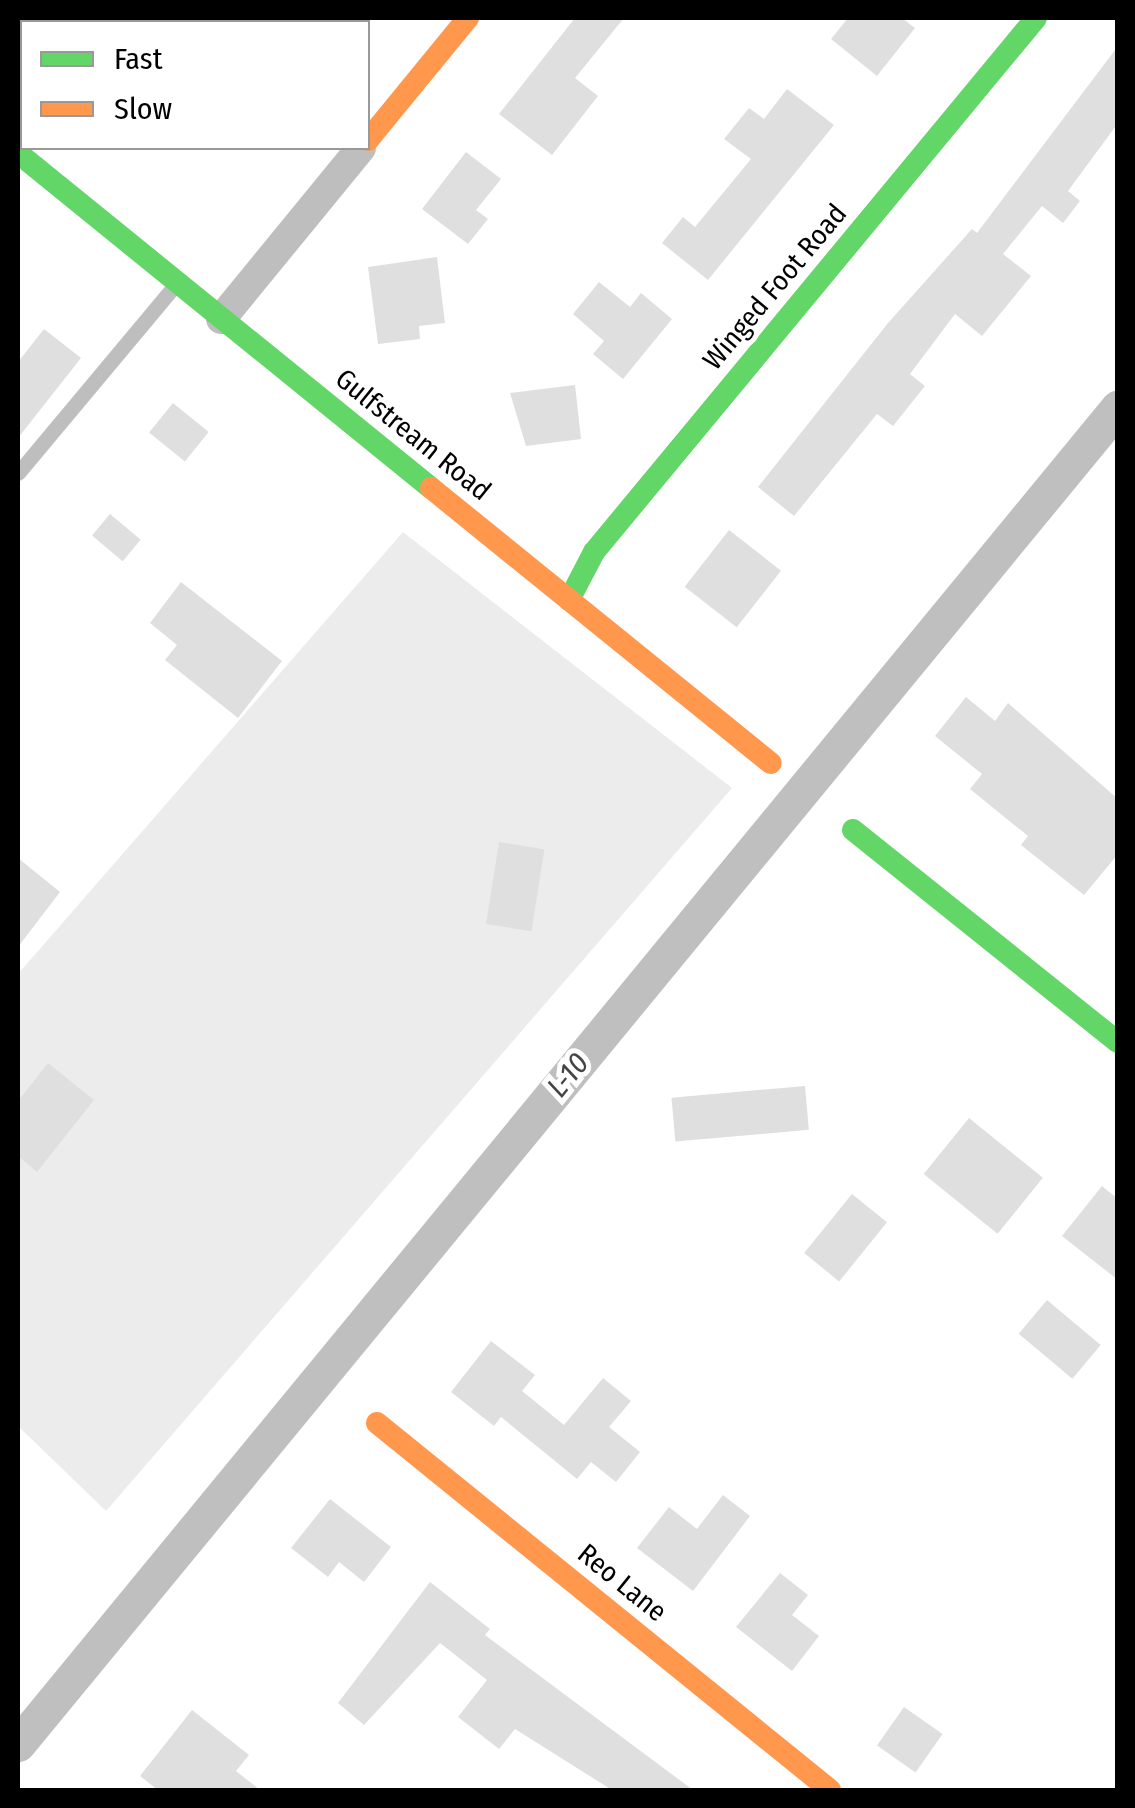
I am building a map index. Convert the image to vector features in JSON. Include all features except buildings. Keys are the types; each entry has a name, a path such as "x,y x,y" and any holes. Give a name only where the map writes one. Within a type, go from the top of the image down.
{"street":[{"path":"370,138 468,18"},
{"name":"Winged Foot Road","path":"569,600 594,552 1036,18"},
{"path":"222,318 359,150"},
{"name":"Gulfstream Road","path":"18,153 771,763"},
{"path":"854,830 1118,1042"},
{"name":"Reo Lane","path":"377,1422 830,1790"}],"lane":[{"path":"18,474 177,282"}],"shaded area":[{"path":"403,532 732,788 106,1511 18,1426 18,974"}],"waterway":[{"name":"L-10","path":"18,1744 1118,407"}],"traffic: fast":[{"path":"569,600 594,552 1036,18"},
{"path":"18,153 431,488"},
{"path":"853,830 1118,1042"}],"traffic: slow":[{"path":"370,138 468,18"},
{"path":"431,488 771,763"},
{"path":"377,1423 830,1790"}]}
